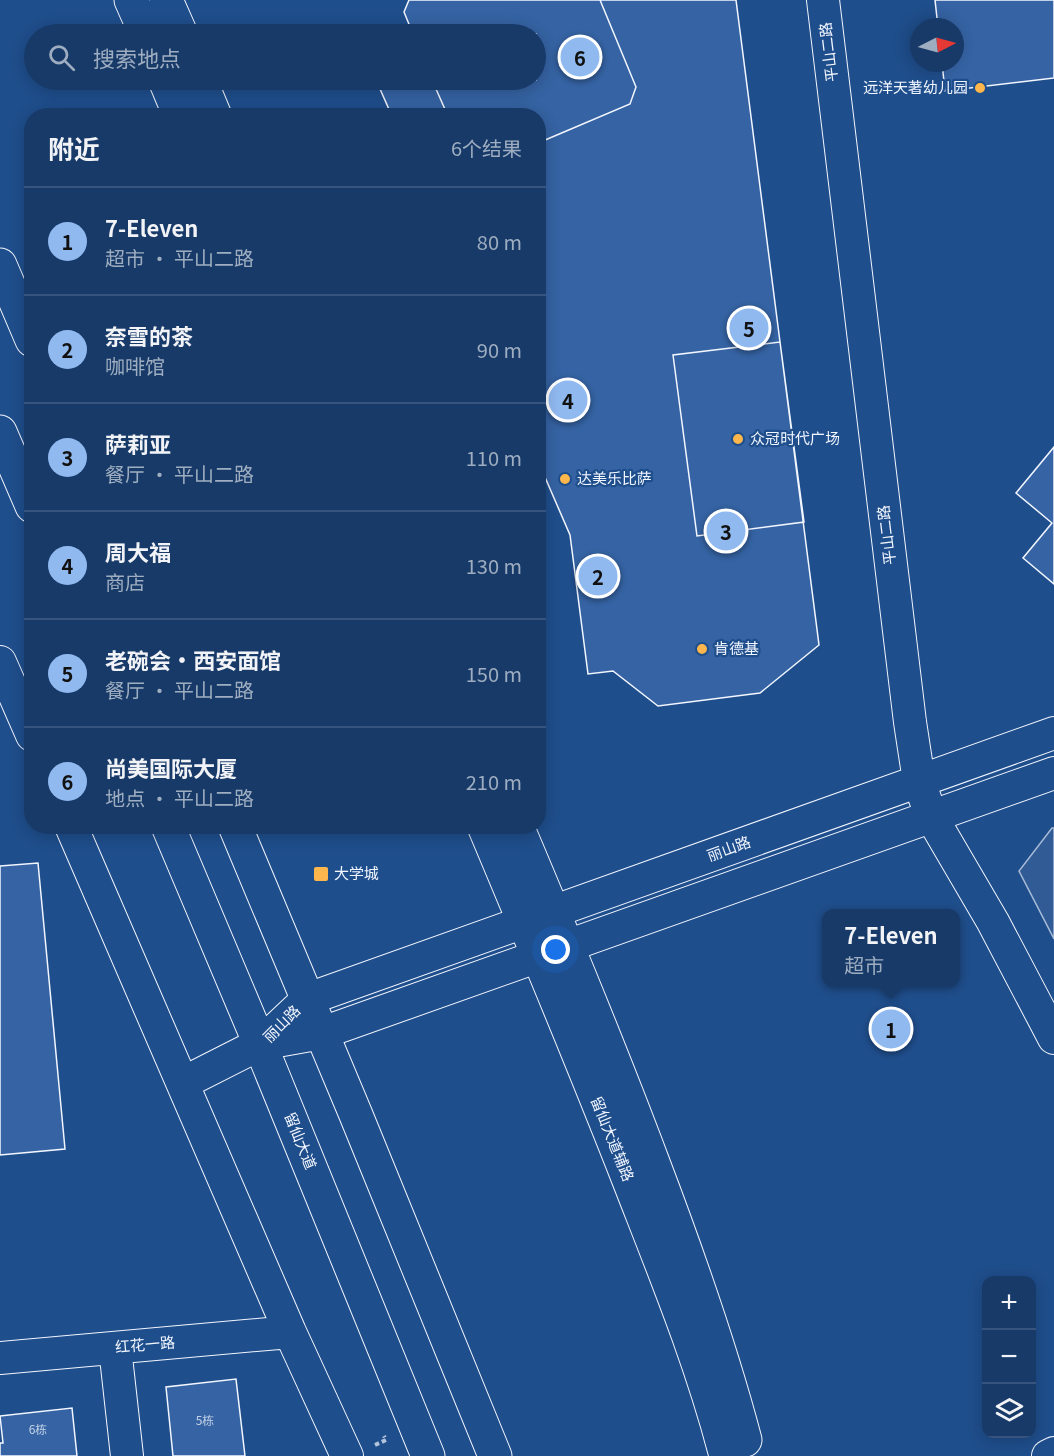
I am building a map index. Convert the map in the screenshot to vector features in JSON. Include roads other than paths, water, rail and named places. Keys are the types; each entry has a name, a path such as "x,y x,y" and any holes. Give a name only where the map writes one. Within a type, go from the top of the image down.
{"main road":[{"path":"131,0 142,24"},
{"path":"166,0 177,24"},
{"path":"169,90 177,108"},
{"path":"204,90 212,108"},
{"path":"0,265 24,321"},
{"path":"0,432 24,488"},
{"name":"留仙大道","path":"171,834 260,1044 428,1456"},
{"path":"238,834 495,1456"},
{"name":"留仙大道辅路","path":"489,834 538,916 552,951 681,1313 718,1423 726,1456"},
{"name":"留仙大道辅路","path":"520,834 538,916"},
{"name":"留仙大道辅路","path":"552,951 620,1074 679,1232 729,1380 749,1456"}],"street":[{"name":"平山二路","path":"823,0 919,781 931,816 993,922 1054,1038"},
{"path":"0,662 24,717"},
{"name":"丽山路","path":"260,1044 308,999 1054,733"},
{"name":"丽山路","path":"260,1044 322,1033 1054,773"},
{"path":"74,834 290,1332 358,1452"},
{"path":"183,1083 260,1044"},
{"name":"红花一路","path":"0,1358 290,1332"},
{"path":"115,1348 127,1456"},
{"path":"1048,1456 1054,1453"}],"place":[{"name":"尚美国际大厦","path":"580,57"},
{"name":"远洋天著幼儿园","path":"980,88"},
{"name":"老碗会·西安面馆","path":"749,328"},
{"name":"周大福","path":"568,400"},
{"name":"众冠时代广场","path":"738,439"},
{"name":"达美乐比萨","path":"565,479"},
{"name":"萨莉亚","path":"726,531"},
{"name":"奈雪的茶","path":"598,576"},
{"name":"肯德基","path":"702,649"},
{"name":"大学城","path":"321,874"},
{"name":"7-Eleven","path":"891,1029"}]}
